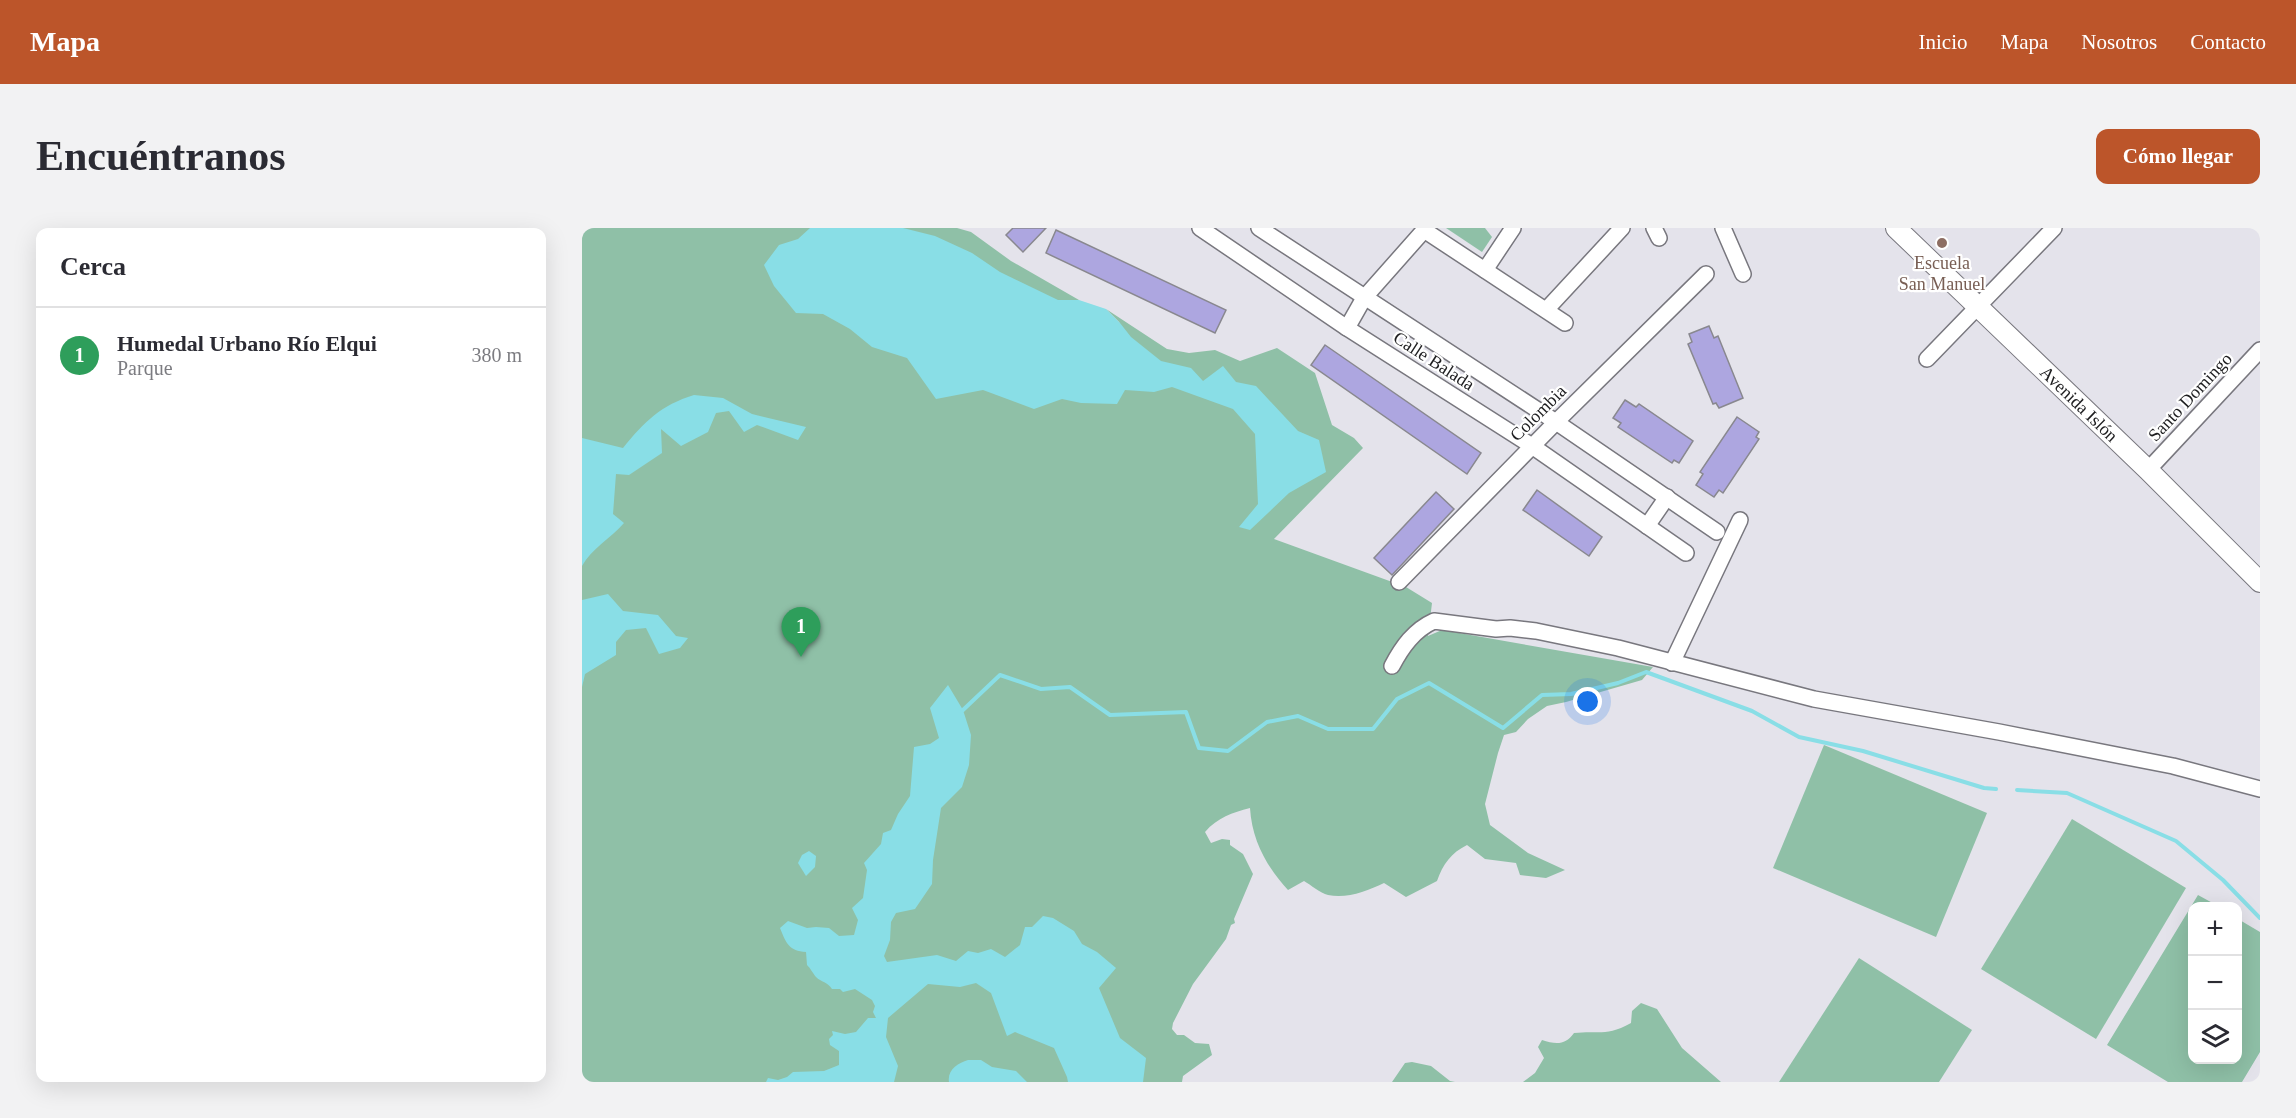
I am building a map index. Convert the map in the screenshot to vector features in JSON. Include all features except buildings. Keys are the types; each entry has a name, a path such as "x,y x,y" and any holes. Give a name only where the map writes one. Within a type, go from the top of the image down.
{"main road":[{"name":"Avenida Islón","path":"1896,228 2148,470 2260,582"}],"street":[{"name":"Calle Balada","path":"1200,228 1347,328 1532,446 1686,553"},
{"name":"Calle Balada","path":"1259,228 1556,422 1717,532"},
{"path":"1485,270 1513,228"},
{"path":"1546,310 1622,228"},
{"path":"1927,359 2054,228"},
{"path":"1347,328 1364,298 1425,229 1565,323"},
{"path":"1724,229 1743,274"},
{"name":"Colombia","path":"1399,582 1532,446 1706,274"},
{"name":"Santo Domingo","path":"2148,470 2260,350"},
{"path":"1647,526 1667,497"},
{"path":"1672,663 1740,520"},
{"path":"1392,666 1411,638 1434,621 1496,629 1536,631 1618,648 1814,699 2173,766 2260,789"}],"green space":[{"path":"582,228 957,228 971,232 1011,261 1079,300 1074,300 1120,323 1106,309 1167,349 1189,353 1215,350 1240,361 1277,348 1315,373 1332,425 1354,438 1363,448 1274,539 1406,587 1432,603 1428,636 1442,630 1653,667 1642,680 1547,706 1528,719 1516,732 1504,735 1485,804 1490,825 1528,853 1565,870 1546,878 1520,875 1516,863 1485,859 1467,845 1448,860 1437,881 1406,897 1384,883 1342,896 1325,894 1304,881 1288,890 1273,872 1262,853 1254,832 1250,808 1220,819 1205,832 1211,843 1222,839 1230,840 1230,845 1243,854 1253,874 1234,919 1235,923 1231,925 1226,939 1193,984 1173,1023 1172,1029 1177,1035 1184,1035 1195,1043 1209,1044 1212,1055 1183,1076 1182,1082 582,1082"},
{"path":"1446,228 1485,228 1492,237 1482,252"},
{"path":"1824,745 1987,813 1936,937 1773,868"},
{"path":"2072,819 2186,888 2096,1039 1981,969"},
{"path":"2198,895 2211,902 2194,902"},
{"path":"2188,911 2188,1064 2242,1064 2242,921 2260,932 2260,1052 2242,1082 2168,1082 2107,1045"},
{"path":"1859,958 1972,1030 1939,1082 1779,1082"},
{"path":"1641,1003 1657,1009 1682,1048 1721,1082 1523,1082 1535,1073 1544,1058 1538,1047 1542,1040 1560,1043 1574,1033 1615,1030 1631,1023 1632,1011"},
{"path":"1405,1063 1431,1066 1450,1081 1455,1082 1392,1082"}],"water":[{"path":"810,228 903,228 935,236 972,253 1000,272 1058,300 1079,300 1106,309 1131,337 1161,361 1191,368 1203,381 1223,366 1236,382 1256,386 1298,431 1319,440 1326,472 1289,493 1250,530 1239,527 1258,504 1255,434 1233,409 1172,387 1154,392 1125,390 1117,404 1081,403 1062,399 1034,409 983,390 936,399 907,358 872,347 850,329 823,314 796,313 774,286 764,265 779,245 798,239"},
{"path":"694,395 723,398 752,414 806,427 798,440 757,425 744,432 729,411 716,413 708,432 681,446 661,429 662,453 629,475 616,474 613,514 624,523 591,554 582,566 582,438 623,448 638,430 663,409"},
{"path":"608,594 623,611 658,615 676,636 688,638 680,648 659,654 646,628 626,630 616,642 616,655 585,674 582,687 582,600"},
{"path":"948,685 963,710 971,735 969,765 962,787 941,808 933,860 932,884 915,909 896,913 891,922 890,940 884,956 887,962 937,955 956,961 968,951 978,953 991,949 1005,957 1020,945 1025,927 1032,927 1043,916 1053,918 1074,931 1082,944 1097,952 1116,968 1099,988 1120,1038 1146,1058 1143,1082 1068,1082 1054,1048 1015,1032 1007,1036 991,993 976,983 960,987 928,984 888,1018 886,1037 898,1066 894,1082 766,1082 768,1078 778,1080 793,1072 824,1071 839,1065 839,1051 830,1045 829,1039 833,1035 832,1031 845,1034 856,1032 868,1018 876,1018 872,1000 855,989 843,992 840,989 832,989 816,977 807,965 806,952 792,948 780,928 788,921 807,928 829,928 839,936 854,935 858,920 852,908 863,898 867,870 864,863 881,844 883,833 891,830 910,796 914,747 930,744 939,738 930,708"},
{"path":"809,851 816,856 815,867 806,876 798,863 802,855"},
{"path":"968,1060 981,1060 992,1067 1016,1071 1027,1082 949,1082 954,1068"}],"waterway":[{"path":"963,710 1000,675 1041,689 1070,687 1110,715 1186,712 1199,748 1228,751 1267,722 1298,716 1328,729 1373,729 1397,699 1429,683 1503,728 1542,695 1571,694 1618,683 1646,672 1752,711 1799,737 1863,751 1984,788 1996,789"},
{"path":"2017,790 2067,793 2176,841 2223,880 2260,918"}],"place":[{"name":"Escuela San Manuel","path":"1942,243"},
{"name":"Humedal Urbano Río Elqui","path":"801,657"}]}
